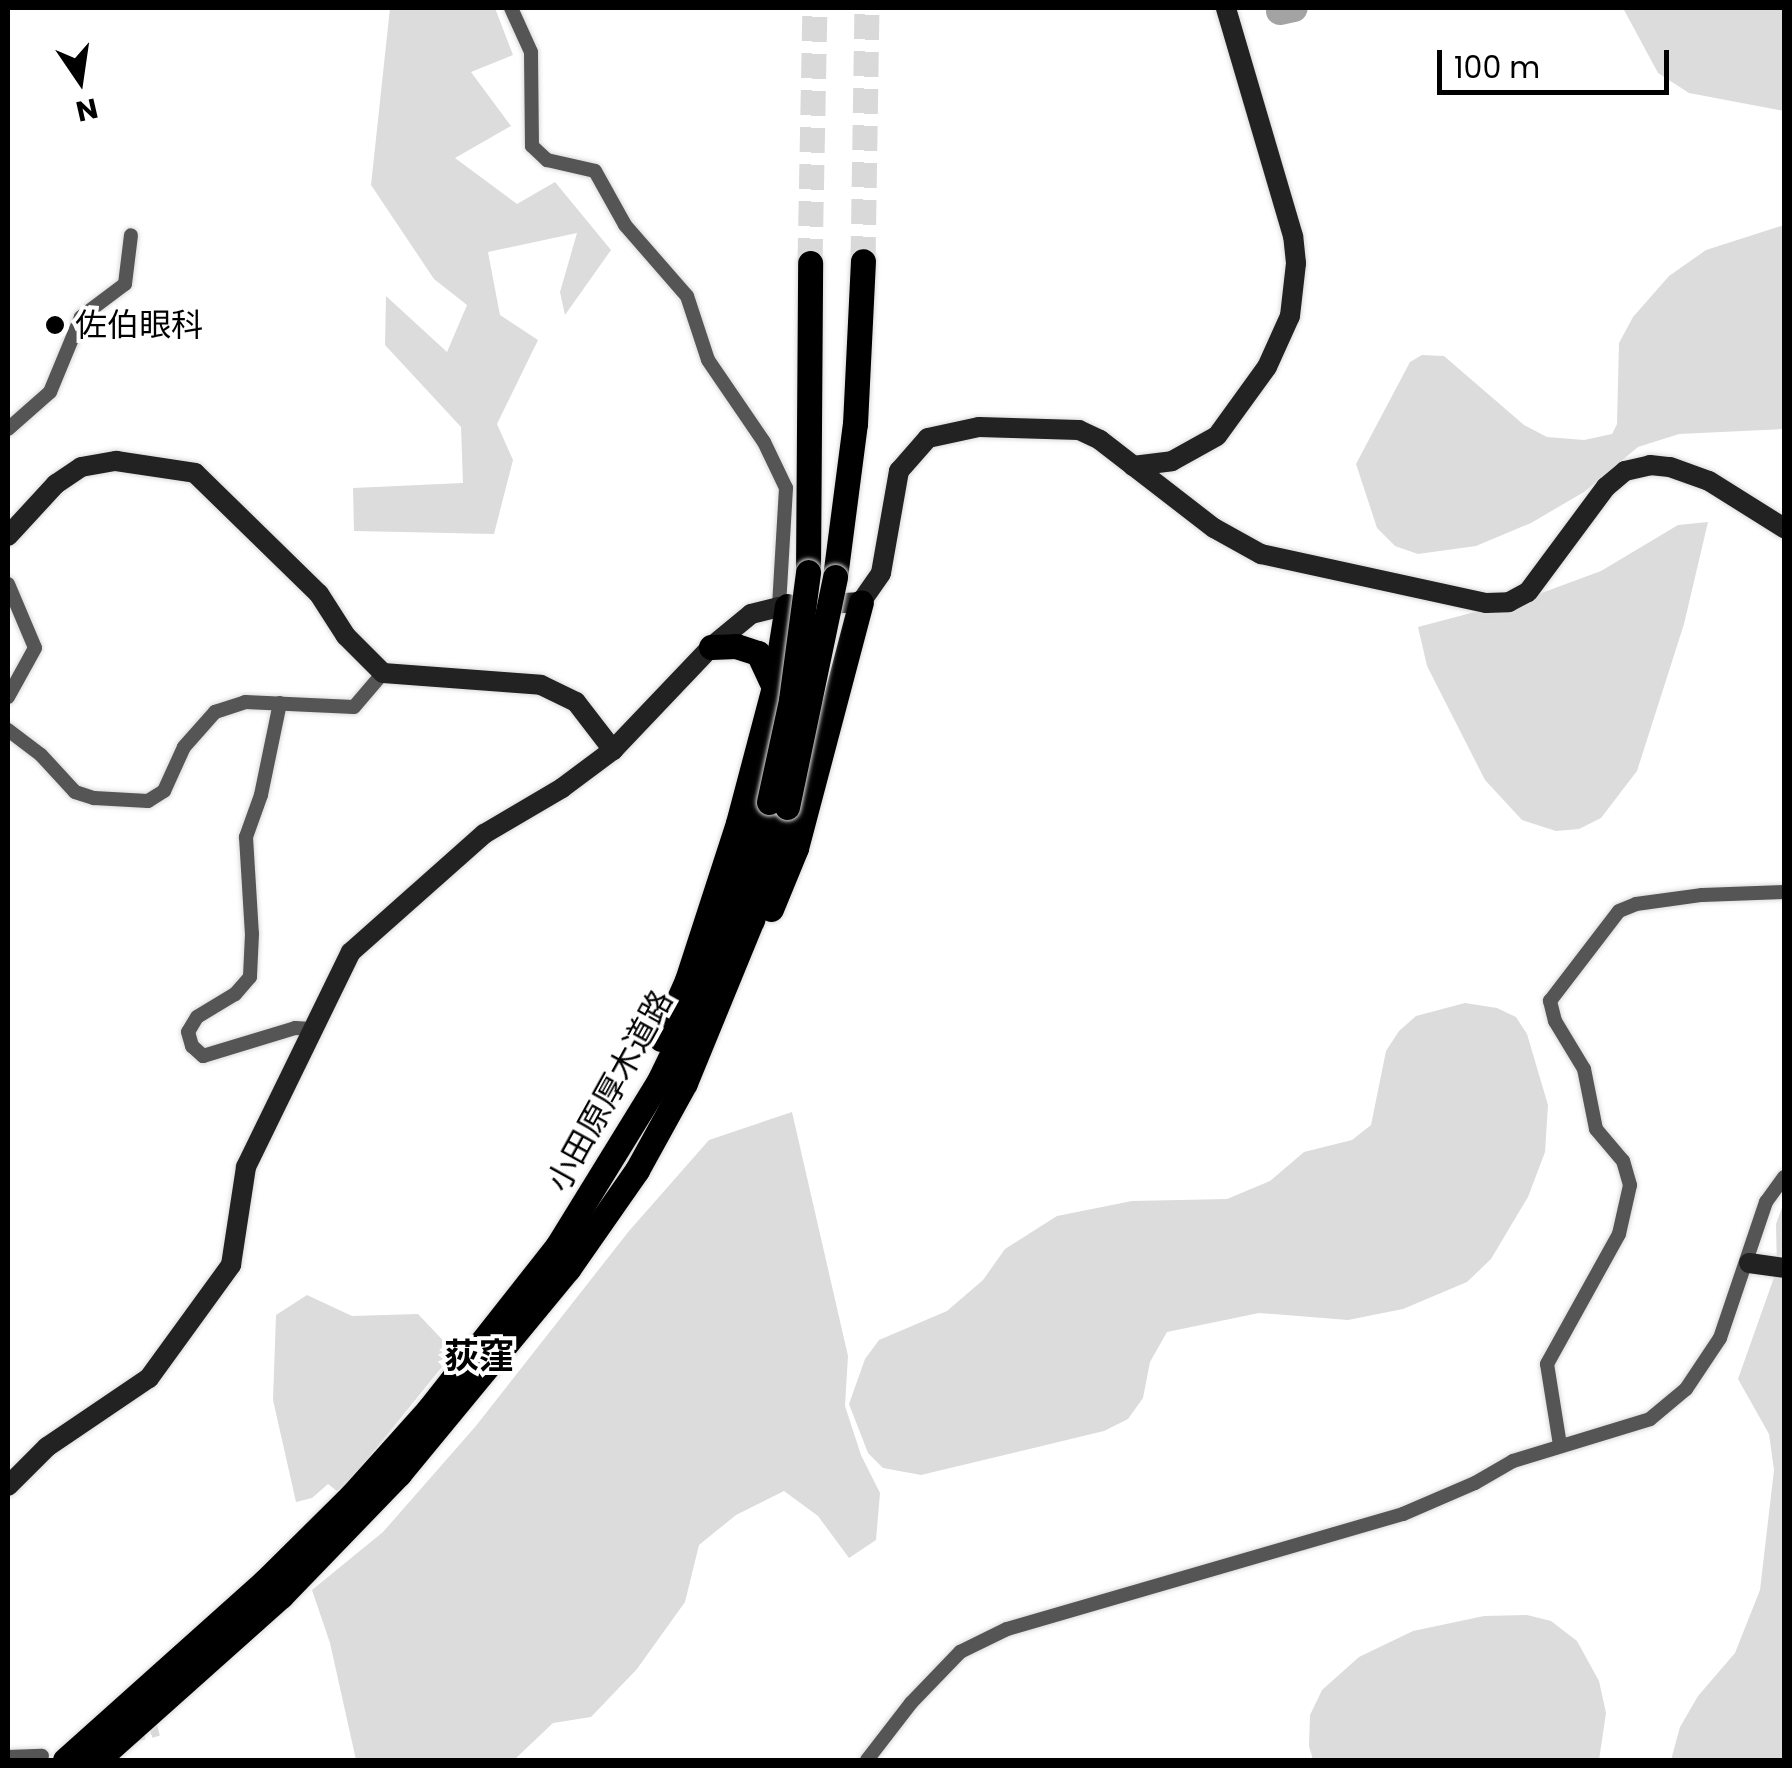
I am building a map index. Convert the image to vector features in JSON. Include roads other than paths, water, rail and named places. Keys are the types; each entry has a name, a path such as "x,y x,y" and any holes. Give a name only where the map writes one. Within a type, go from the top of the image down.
{"highway":[{"name":"小田原厚木道路","path":"97,1760 281,1596 399,1474 493,1365 568,1269 636,1170 720,1006 778,804 835,577 855,424 863,261"},
{"name":"小田原厚木道路","path":"54,1759 210,1633 351,1496 429,1410 558,1245 659,1081 699,998 778,804 808,572 810,263"},
{"path":"720,1006 758,940 796,848 861,602"},
{"path":"558,1245 687,980 738,822 774,687 783,606"},
{"path":"711,647 736,646 758,653 774,687"}],"street":[{"path":"511,8 530,52 532,146 547,160 596,171 625,225 688,296 708,360 764,442 786,488 783,606"},
{"path":"1133,466 1172,461 1217,436 1267,366 1290,316 1294,236 1226,8"},
{"path":"8,430 50,392 82,317 125,284 131,235"},
{"path":"8,1486 47,1446 148,1378 231,1265 246,1167 344,964 360,942 484,834 562,788 613,750 711,647 752,614 783,606 861,602 881,574 899,471 928,438 979,427 1068,428 1100,440 1214,528 1261,554 1486,604 1508,602 1528,592 1606,487 1625,471 1670,467 1709,481 1784,528"},
{"path":"8,536 56,484 81,467 116,461 150,463 195,473 319,594 346,636 383,673 541,684 576,702 613,750"},
{"path":"8,584 35,648 8,697"},
{"path":"8,730 41,755 76,792 94,798 148,801 164,791 184,747 215,712 246,702 354,707 383,673"},
{"path":"280,703 261,795 246,837 253,952 250,976 235,994 197,1017 188,1032 192,1046 204,1056 295,1028 312,1030"},
{"path":"1560,1445 1547,1364 1619,1234 1630,1185 1623,1161 1596,1129 1584,1069 1556,1021 1550,1001 1619,911 1636,904 1702,895 1784,892"},
{"path":"867,1760 911,1703 960,1652 1007,1629 1404,1514 1476,1483 1513,1460 1650,1419 1686,1388 1720,1338 1749,1262 1766,1202 1784,1177"},
{"path":"1749,1262 1784,1268"},
{"path":"8,1756 54,1759"}],"waterway":[{"path":"1280,11 1294,8"}],"tunnel":[{"path":"810,263 815,8"},
{"path":"863,261 867,8"},
{"path":"130,1736 158,1729"}],"place":[{"name":"佐伯眼科","path":"55,325"}],"district":[{"name":"荻窪","path":"479,1356"}]}
